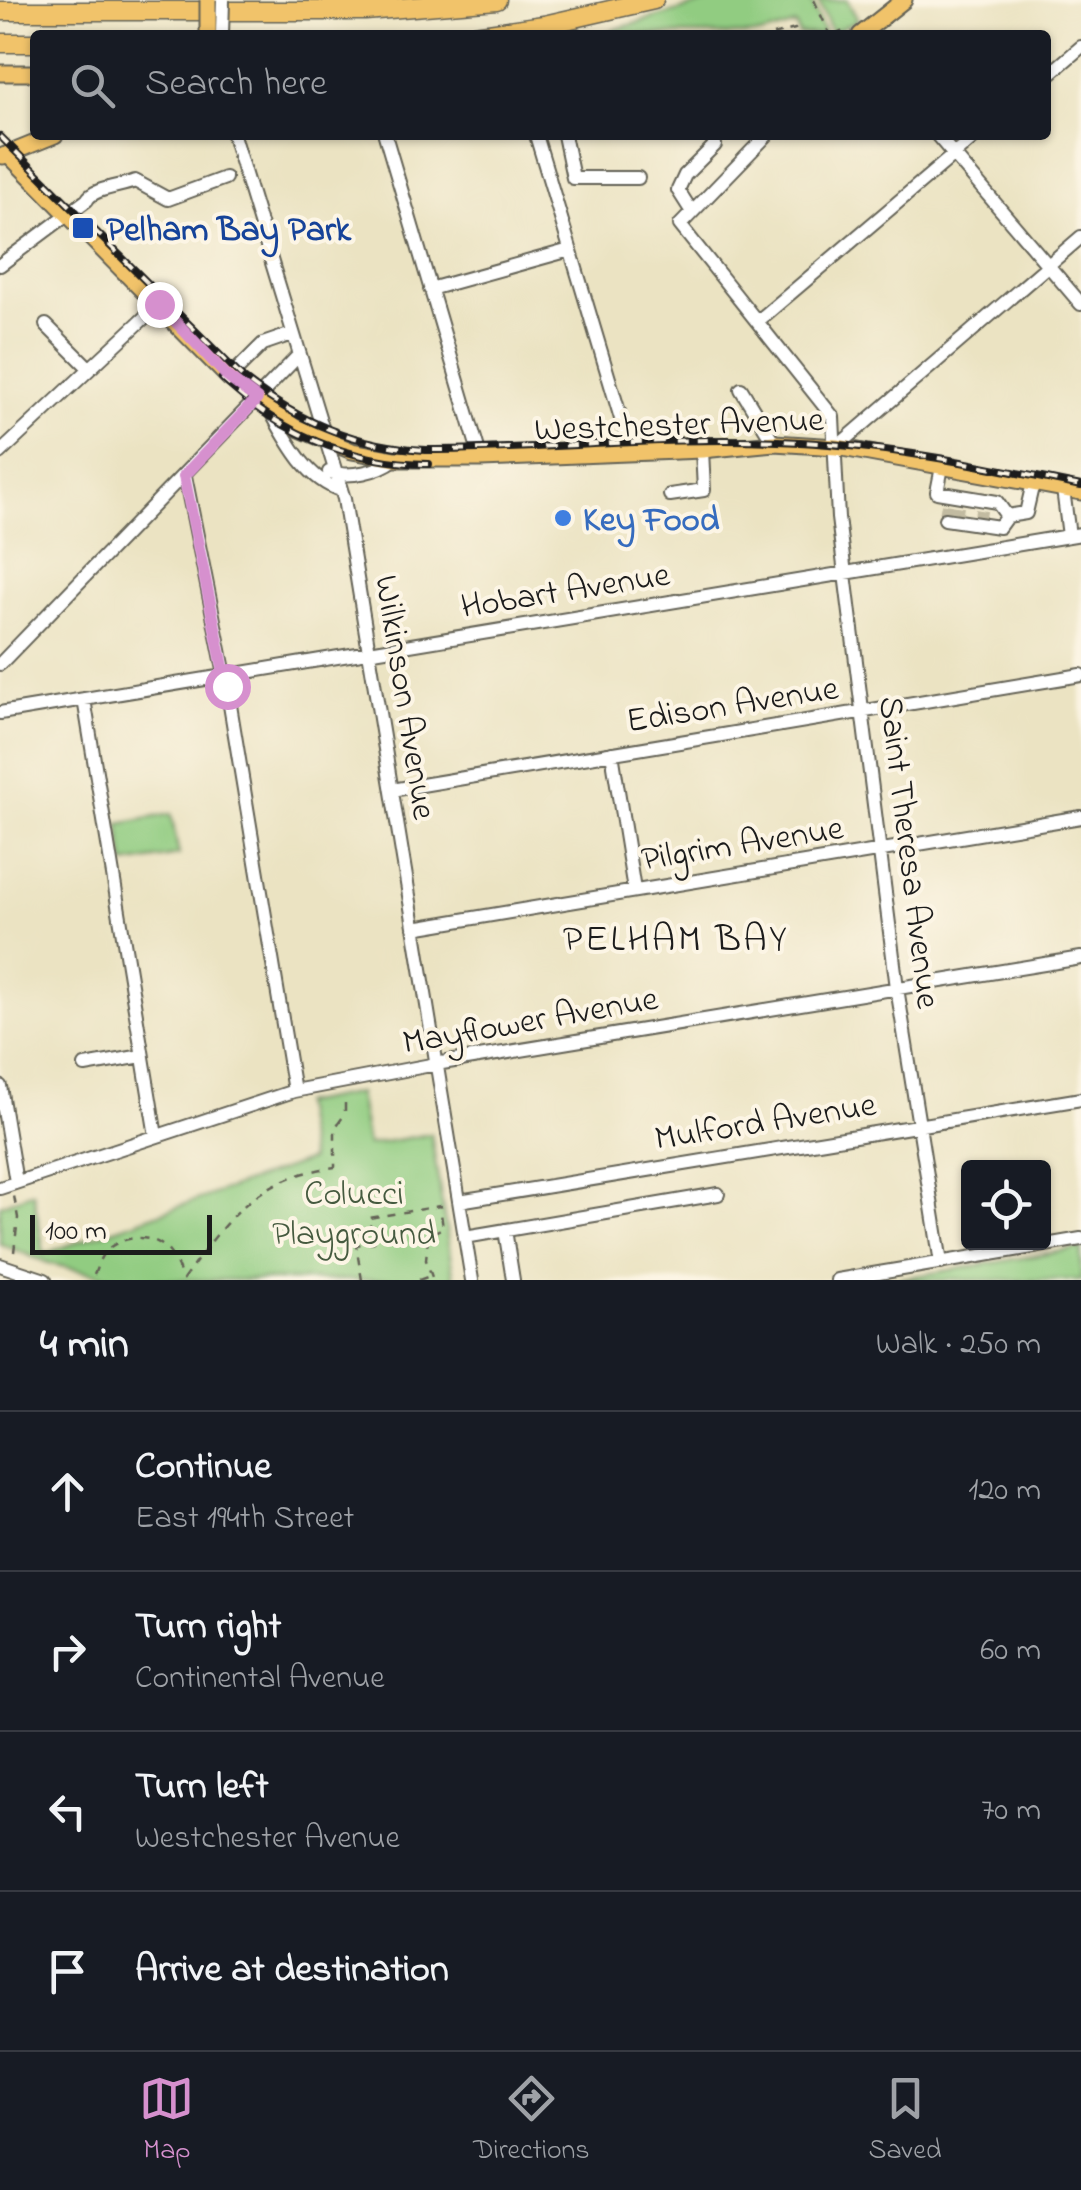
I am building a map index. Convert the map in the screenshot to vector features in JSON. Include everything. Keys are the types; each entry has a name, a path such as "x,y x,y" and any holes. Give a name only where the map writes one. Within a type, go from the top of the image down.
{"highway":[{"path":"0,10 366,11 497,0"},
{"path":"507,30 573,20 654,0"},
{"path":"0,43 30,43"}],"main road":[{"path":"208,0 208,30"},
{"path":"866,30 904,0"},
{"path":"0,72 30,72"},
{"path":"4,155 42,140"},
{"name":"Westchester Avenue","path":"4,155 68,212 229,378 295,427 352,451 395,459 481,460 774,443 837,447 1081,492"}],"street":[{"path":"222,0 222,30"},
{"path":"1051,72 1081,47"},
{"name":"Wilkinson Avenue","path":"234,140 341,490 472,1280"},
{"path":"386,140 481,460"},
{"path":"537,140 631,452"},
{"path":"565,140 574,178 638,178"},
{"path":"715,140 678,190 692,212 762,140"},
{"path":"940,140 1081,304"},
{"path":"758,321 971,140"},
{"path":"0,264 86,200 90,193 102,188 110,190 135,181 168,199 225,178"},
{"name":"Saint Theresa Avenue","path":"692,212 680,225 834,417 838,518 897,988 941,1263"},
{"path":"837,447 1081,236"},
{"path":"430,289 570,250"},
{"path":"0,454 159,304"},
{"path":"46,326 89,368"},
{"path":"229,378 263,344 292,334"},
{"path":"0,664 184,476 263,404 299,355"},
{"path":"741,389 774,443"},
{"name":"Westchester Avenue","path":"263,404 292,450 328,486 341,490"},
{"path":"670,495 704,490 702,450"},
{"name":"Westchester Avenue","path":"308,465 337,474 381,470 395,459"},
{"path":"942,466 950,496 950,519 1026,513 1032,483"},
{"path":"184,476 225,675 294,1091"},
{"path":"990,515 1001,477"},
{"path":"1063,488 1075,535"},
{"path":"950,496 990,515"},
{"name":"Hobart Avenue","path":"0,713 1075,535"},
{"name":"Edison Avenue","path":"392,790 1081,675"},
{"path":"84,699 156,1136"},
{"path":"612,753 634,890"},
{"name":"Pilgrim Avenue","path":"414,928 1081,817"},
{"name":"Mayflower Avenue","path":"0,1188 15,1189 156,1136 294,1091 1081,958"},
{"path":"85,1066 142,1056"},
{"path":"0,1086 15,1189"},
{"name":"Mulford Avenue","path":"459,1202 1081,1098"},
{"path":"465,1237 718,1194"},
{"path":"505,1230 512,1280"},
{"path":"837,1280 1081,1239"},
{"path":"0,1265 45,1280"}],"path":[{"path":"814,0 828,30"},
{"path":"94,1275 102,1254 115,1244 148,1239 170,1253 183,1280 219,1228 242,1205 295,1176 335,1167 335,1128 344,1114 345,1093"},
{"path":"14,1252 18,1218 15,1189"},
{"path":"362,1280 356,1245 374,1242 369,1218 440,1206 442,1228 428,1235 425,1244 432,1278 419,1280"}],"green space":[{"path":"716,0 811,0 823,30 798,30 796,25 778,30 612,30"},
{"path":"818,0 847,0 858,20 831,30"},
{"path":"171,814 179,855 125,864 119,824"},
{"name":"Colucci Playground","path":"358,1093 367,1145 431,1134 454,1280 126,1280 51,1264 0,1244 0,1205 33,1192 44,1254 310,1160 301,1104"},
{"path":"1081,1248 1081,1280 891,1280"}],"tunnel":[{"path":"945,516 948,499"},
{"path":"956,518 959,501"},
{"path":"979,522 982,506"}],"railway":[{"path":"0,136 245,380 287,409 330,430 376,443 426,450 690,440 816,443 931,457 1081,486"},
{"path":"222,378 267,415 317,442 371,458 429,464"}],"place":[{"name":"Pelham Bay Park","path":"83,228"},
{"name":"Key Food","path":"563,518"}],"district":[{"name":"PELHAM BAY","path":"676,937"}],"route":[{"path":"159,304 229,378 257,399 184,476 227,686"}]}
